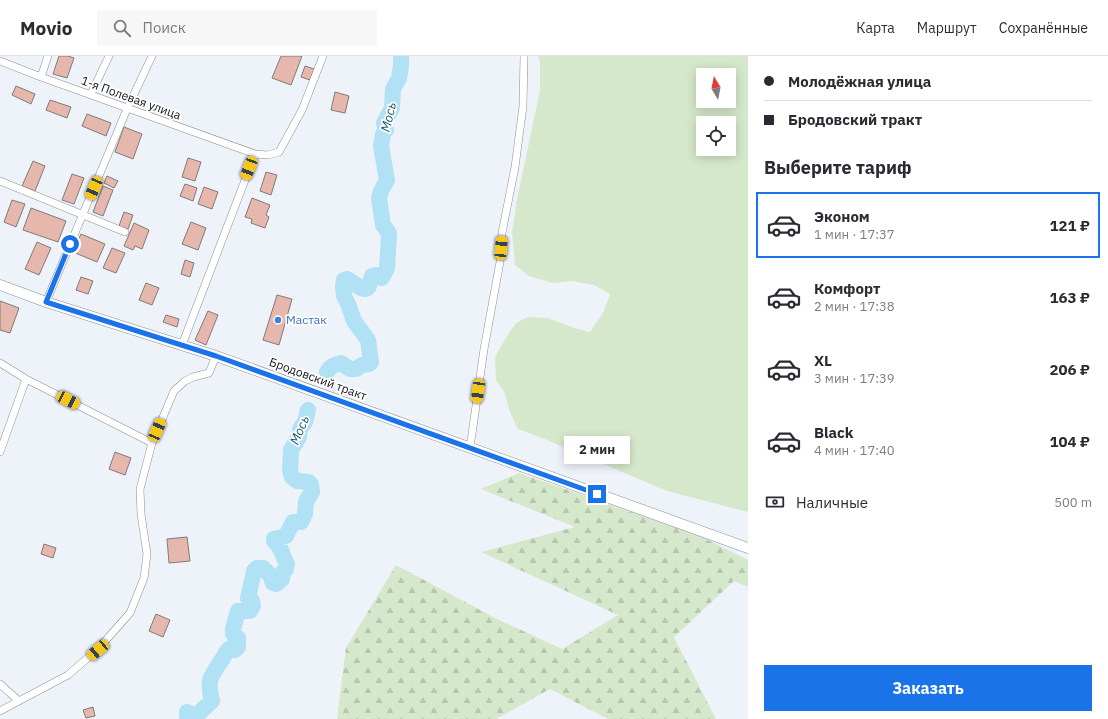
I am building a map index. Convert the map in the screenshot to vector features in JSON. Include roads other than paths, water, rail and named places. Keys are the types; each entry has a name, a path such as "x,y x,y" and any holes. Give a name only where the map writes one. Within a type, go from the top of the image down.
{"main road":[{"name":"Бродовский тракт","path":"0,285 46,302 216,356 748,548"}],"street":[{"path":"40,77 48,56"},
{"path":"91,94 109,56"},
{"path":"46,302 127,109 152,56"},
{"path":"182,345 255,154 268,155 279,152 302,110 323,56"},
{"path":"470,448 484,349 500,262 502,233 515,167 523,106 524,56"},
{"name":"1-я Полевая улица","path":"0,60 40,77 255,154"},
{"path":"0,181 125,232"},
{"path":"0,711 68,675 98,650 130,613 144,578 147,554 141,514 140,489 152,443 174,391 185,381 209,373 216,356"},
{"path":"0,363 152,443"},
{"path":"0,452 26,378"},
{"path":"0,684 19,701"}],"waterway":[{"name":"Мось","path":"327,372 335,365 341,363 350,369 356,369 371,362 368,340 354,321 344,296 343,286 344,280 347,279 361,288 367,288 372,276 376,275 382,278 387,268 389,233 383,225 379,198 387,180 381,146 383,134 386,130 384,123 392,108 393,89 399,78 401,56"},
{"name":"Мось","path":"187,719 187,712 197,716 212,701 210,693 211,677 227,651 231,648 235,650 238,647 238,638 233,634 233,629 238,611 250,611 253,606 252,601 248,598 254,571 257,568 263,568 270,575 273,583 276,584 282,579 283,572 286,569 287,564 274,539 286,536 293,522 301,522 305,514 306,501 312,492 309,482 297,481 292,477 290,470 291,450 299,437 300,429 305,422 308,410"}],"place":[{"name":"Мастак","path":"278,320"}]}
